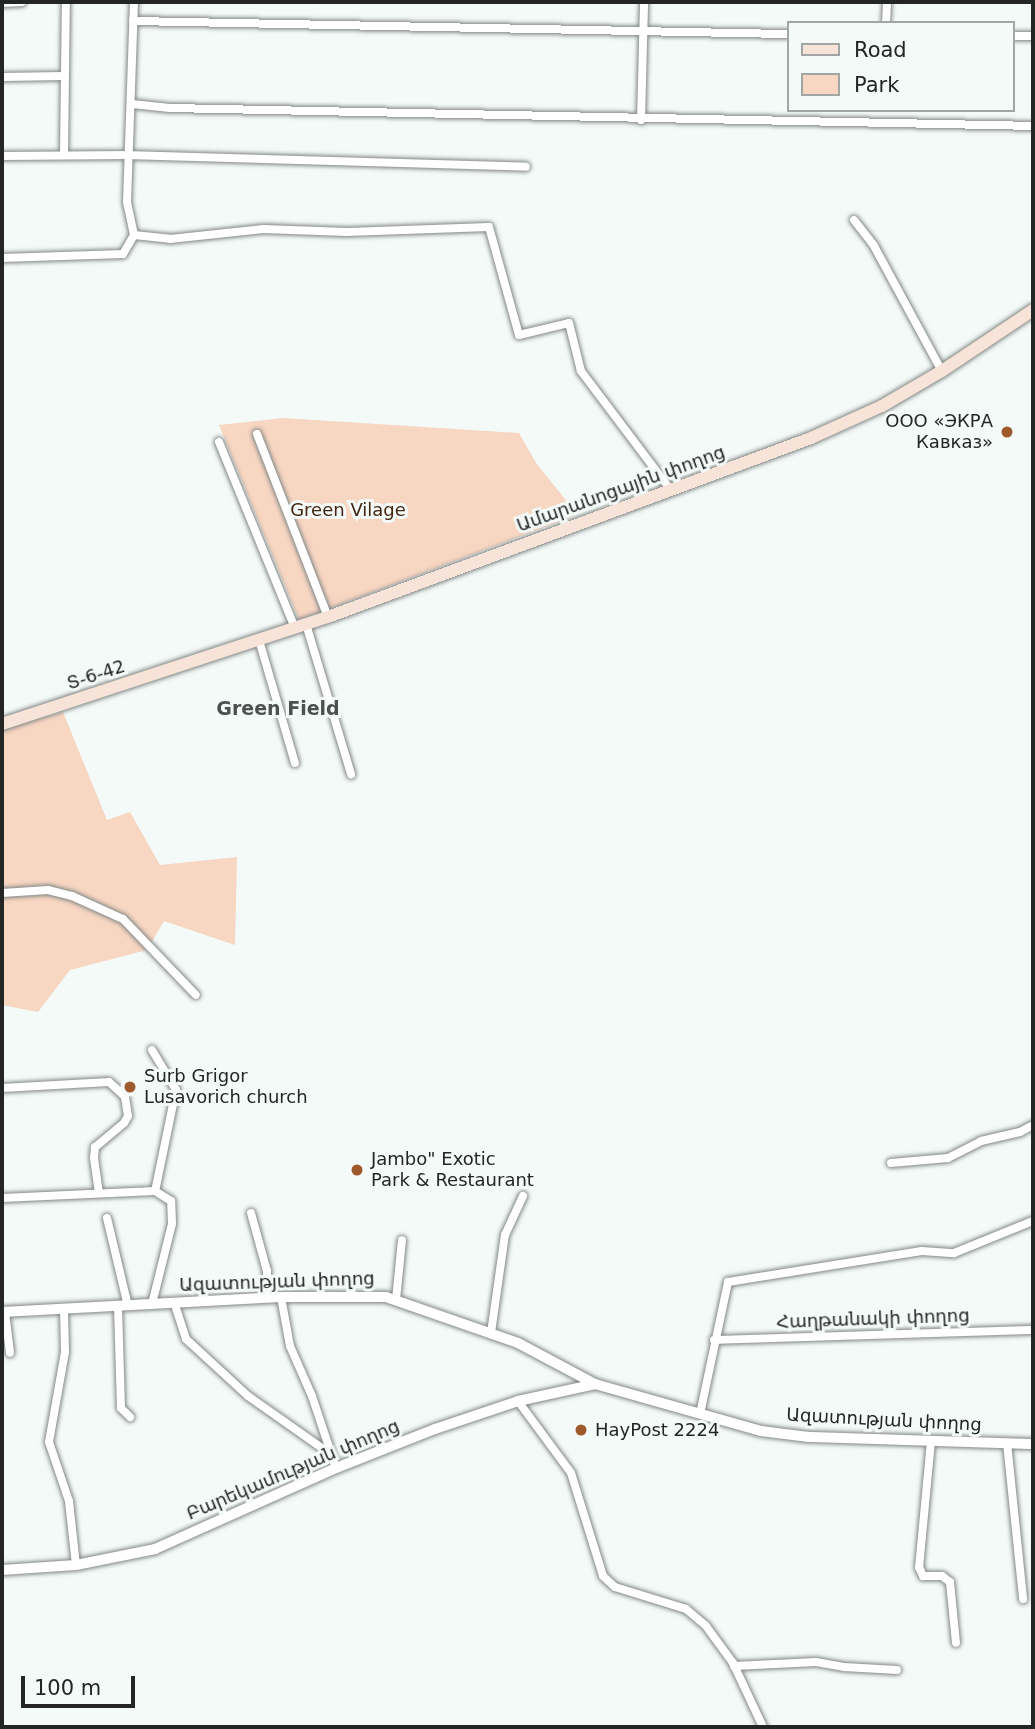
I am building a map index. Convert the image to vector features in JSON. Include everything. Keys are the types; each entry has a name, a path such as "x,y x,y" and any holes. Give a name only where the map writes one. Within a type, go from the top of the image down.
{"main road":[{"name":"Ամարանոցային փողոց","path":"202,659 328,617 811,438 882,406 942,371 1033,310"},
{"name":"Տ-6-42","path":"2,724 202,659"}],"street":[{"path":"2,3 22,2"},
{"path":"64,155 66,2"},
{"path":"2,258 123,254 134,235 127,202 134,2"},
{"path":"640,120 644,2"},
{"path":"886,21 887,2"},
{"path":"133,21 786,34"},
{"path":"1014,36 1033,36"},
{"path":"2,77 63,76"},
{"path":"132,104 170,108 640,120 1033,126"},
{"path":"2,156 130,155 526,167"},
{"path":"854,220 874,247 942,371"},
{"path":"134,235 170,239 263,229 347,232 489,226 519,335 569,323 581,371 670,489"},
{"path":"257,434 328,617"},
{"path":"219,442 300,626 351,774"},
{"path":"260,640 295,763"},
{"path":"2,893 48,890 72,896 123,919 195,995"},
{"path":"152,1050 176,1090 155,1191"},
{"path":"2,1088 109,1082 125,1097 128,1116 124,1123 95,1147 93,1158 99,1194"},
{"path":"891,1163 948,1158 981,1141 1020,1132 1033,1125"},
{"path":"2,1198 155,1191 171,1201 172,1224 152,1304"},
{"path":"491,1333 505,1235 523,1196"},
{"path":"251,1213 267,1271 267,1297"},
{"path":"107,1218 120,1263 123,1307 121,1408 130,1417"},
{"path":"700,1414 728,1282 922,1251 954,1253 1033,1221"},
{"path":"396,1300 402,1240"},
{"name":"Ազատության փողոց","path":"4,1312 267,1297 386,1297 518,1343 595,1384 761,1431 809,1437 1033,1444"},
{"path":"281,1297 290,1346 312,1396 336,1468"},
{"path":"174,1302 186,1339 248,1396 329,1453"},
{"path":"64,1310 65,1352 49,1441 69,1501 76,1565"},
{"path":"4,1312 10,1353"},
{"name":"Հաղթանակի փողոց","path":"714,1340 1033,1330"},
{"name":"Բարեկամության փողոց","path":"2,1570 76,1565 155,1549 336,1468 435,1429 518,1401 595,1384"},
{"path":"518,1401 570,1474 603,1576 615,1587 686,1609 706,1626 734,1666 763,1727"},
{"path":"931,1441 919,1567 923,1576 942,1576 950,1582 956,1643"},
{"path":"1007,1443 1023,1599"},
{"path":"734,1666 816,1662 844,1667 897,1670"}],"green space":[{"name":"Green Vilage","path":"283,418 519,433 536,463 573,509 574,516 299,620 219,425"},
{"path":"63,712 107,820 130,812 160,865 237,857 235,945 164,921 147,950 70,970 38,1012 2,1005 2,729"}],"place":[{"name":"ООО «ЭКРА Кавказ»","path":"1007,432"},
{"name":"Surb Grigor Lusavorich church","path":"130,1087"},
{"name":"Jambo\" Exotic Park & Restaurant","path":"357,1170"},
{"name":"HayPost 2224","path":"581,1430"}],"district":[{"name":"Green Field","path":"278,709"}]}
